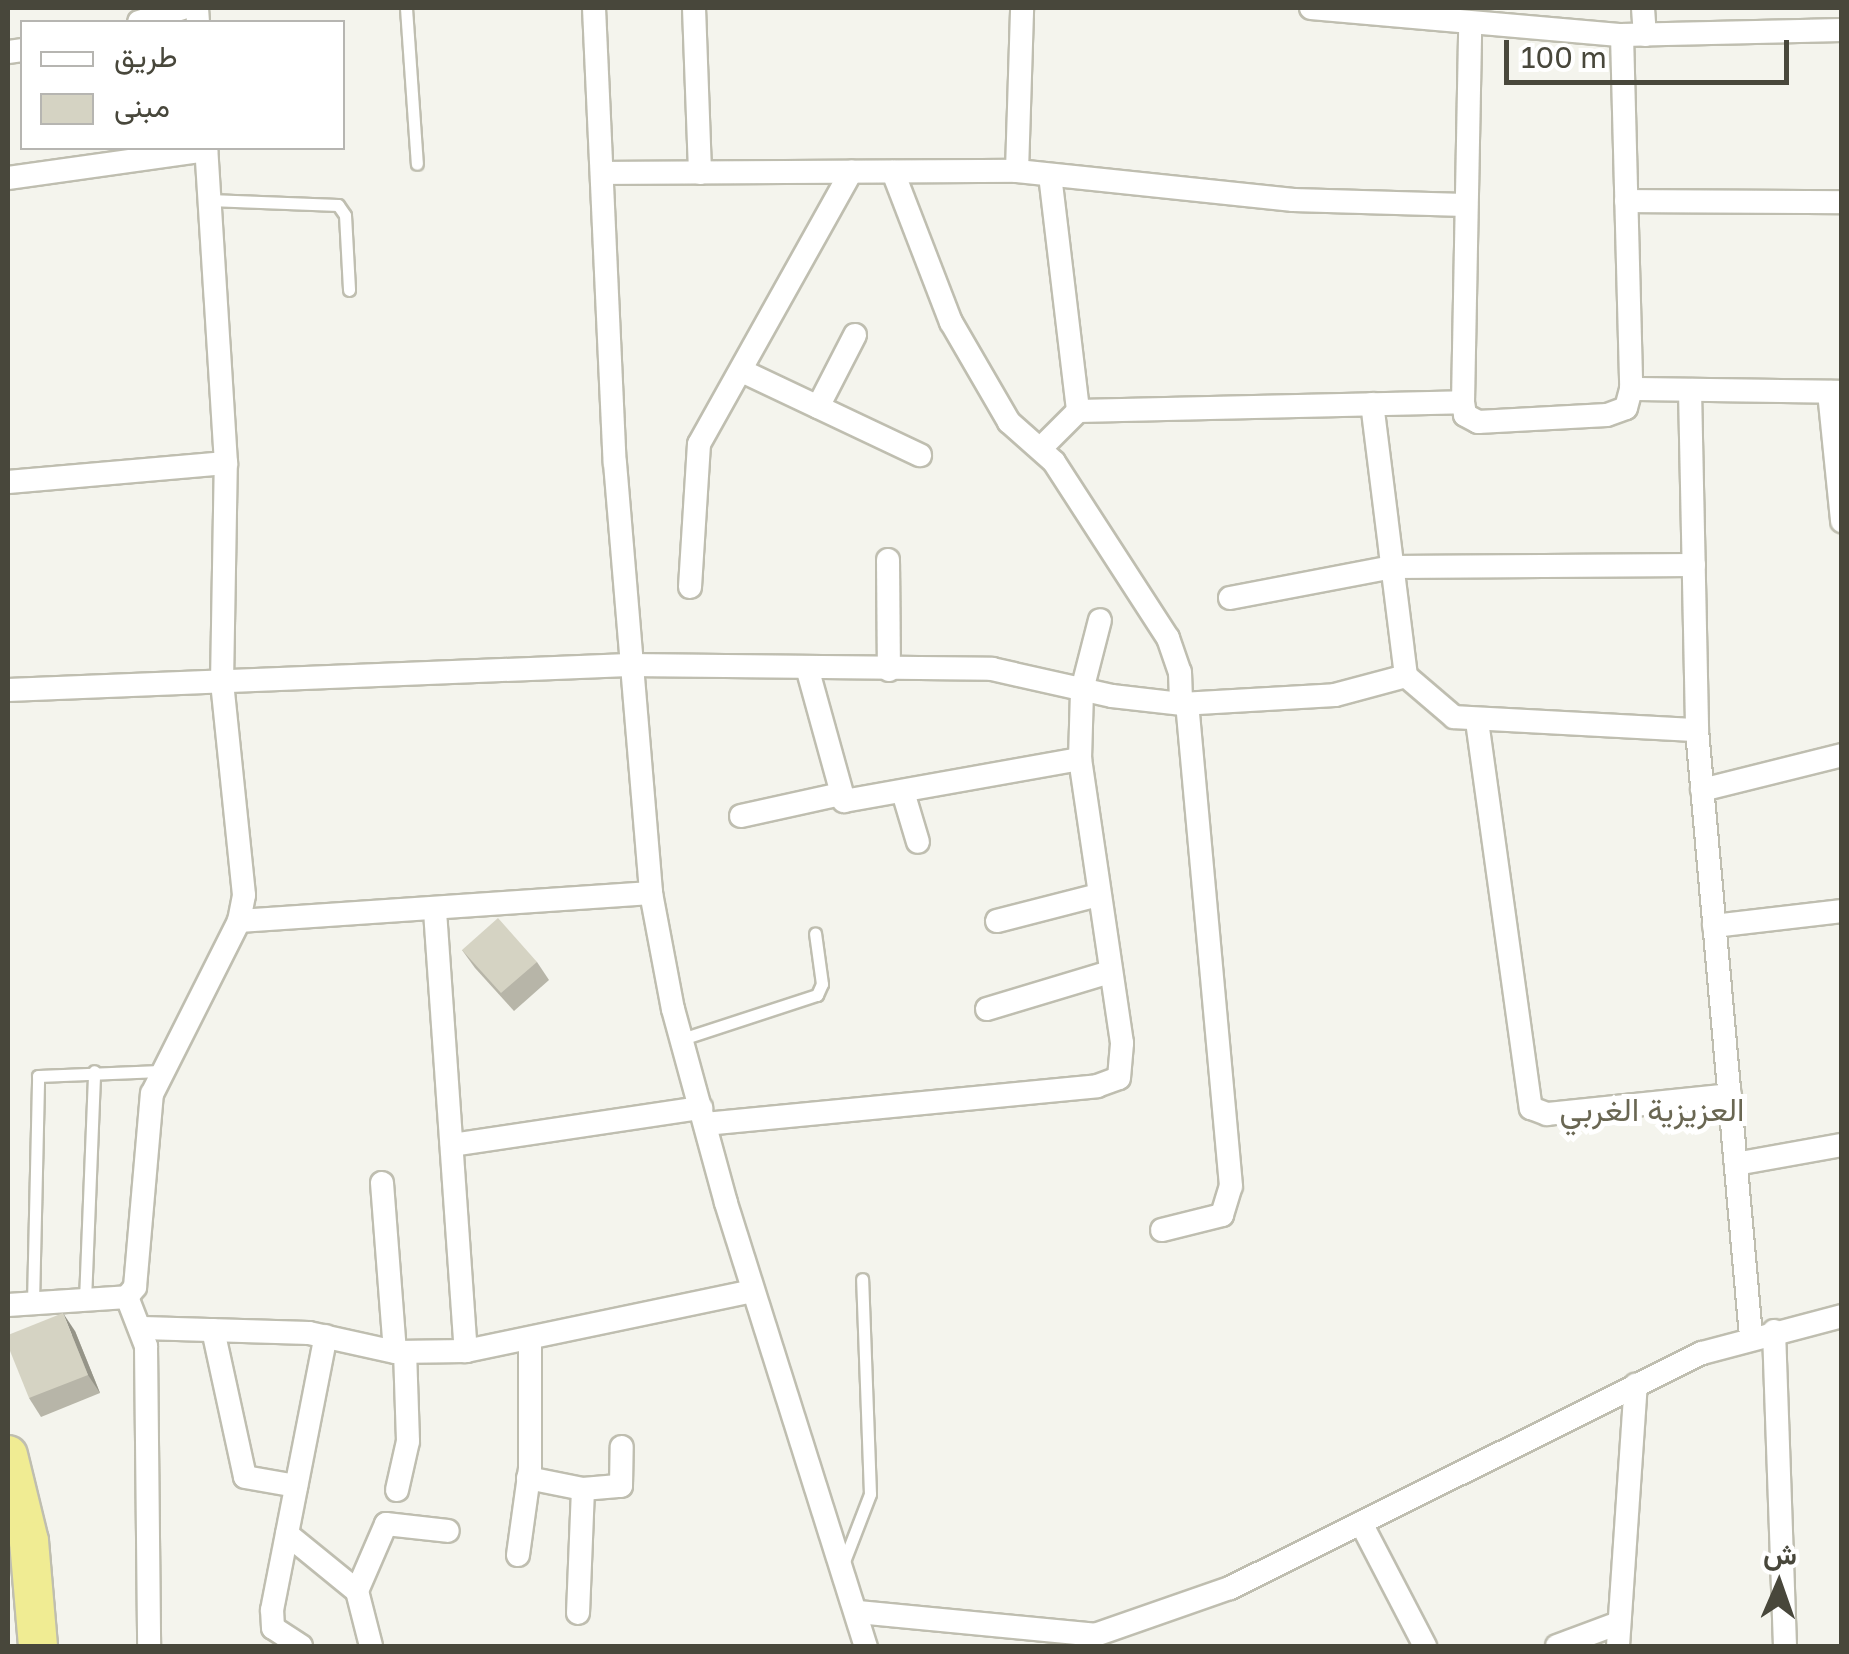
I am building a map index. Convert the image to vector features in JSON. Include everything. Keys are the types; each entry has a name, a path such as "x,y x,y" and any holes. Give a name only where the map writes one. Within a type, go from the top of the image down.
{"highway":[{"path":"8,1456 29,1541 38,1646"}],"street":[{"path":"594,8 628,664 651,894 682,1040 753,1291 866,1646"},
{"path":"694,8 700,173"},
{"path":"1017,171 1022,8"},
{"path":"1311,8 1470,26 1634,35 1842,30"},
{"path":"1470,26 1465,415 1478,422 1607,414 1626,408 1631,389 1626,201 1634,35 1644,8"},
{"path":"145,20 176,9"},
{"path":"8,178 199,150"},
{"path":"127,1297 138,1274 148,1126 161,1071 238,920 244,895 222,683 226,464 206,150"},
{"path":"602,173 1017,171 1293,200 1465,205"},
{"path":"690,588 700,444 851,172"},
{"path":"893,172 951,322 1009,422 1041,448 1168,638 1180,672 1231,1186 1222,1215 1162,1230"},
{"path":"1050,174 1078,411"},
{"path":"1626,201 1842,202"},
{"path":"818,407 855,334"},
{"path":"742,371 920,455"},
{"path":"1631,389 1835,392 1842,521"},
{"path":"1690,390 1697,730 1736,1164 1762,1333 1785,1646"},
{"path":"1041,448 1078,411 1463,402"},
{"path":"1372,404 1406,676 1439,710 1478,720 1697,730"},
{"path":"8,482 226,464"},
{"path":"888,560 889,670"},
{"path":"1230,598 1393,567 1694,565"},
{"path":"452,1145 704,1116 1108,1082 1123,1066 1106,972 1080,760 1082,690 1100,620"},
{"path":"8,690 628,664 808,671 992,669 1082,690 1184,704 1335,695 1406,676"},
{"path":"808,671 840,794 852,802 1080,760"},
{"path":"1478,720 1532,1108 1547,1114 1730,1095"},
{"path":"1702,790 1842,754"},
{"path":"902,792 918,842"},
{"path":"741,816 840,794"},
{"path":"238,920 435,911 651,894"},
{"path":"997,921 1098,894"},
{"path":"435,911 466,1351"},
{"path":"1714,926 1842,911"},
{"path":"988,1009 1106,972"},
{"path":"1736,1164 1842,1145"},
{"path":"382,1183 408,1441 397,1490"},
{"path":"143,1328 326,1336 400,1352 466,1351 753,1291"},
{"path":"8,1305 127,1297"},
{"path":"127,1297 143,1328 148,1646"},
{"path":"858,1612 1097,1641 1230,1588 1636,1385 1762,1333 1842,1316"},
{"path":"214,1330 245,1478 296,1486"},
{"path":"301,1646 271,1620 326,1336"},
{"path":"518,1556 528,1478 530,1339"},
{"path":"1557,1646 1618,1635 1636,1385"},
{"path":"528,1478 583,1489 621,1486 622,1447"},
{"path":"578,1613 583,1489"},
{"path":"1361,1522 1425,1646"},
{"path":"357,1591 386,1524 448,1531"},
{"path":"287,1534 357,1591 371,1646"}],"lane":[{"path":"406,8 417,164"},
{"path":"210,200 338,205 345,215 349,290"},
{"path":"682,1040 817,994 822,984 815,934"},
{"path":"33,1304 33,1086 52,1071 161,1071"},
{"path":"85,1300 94,1071"},
{"path":"842,1564 870,1494 862,1279"}],"building":[{"path":"498,918 537,962 501,993 462,950"},
{"path":"63,1313 88,1375 29,1398 8,1346 8,1335"}],"district":[{"name":"العزيزية الغربي","path":"1652,1109"}]}
